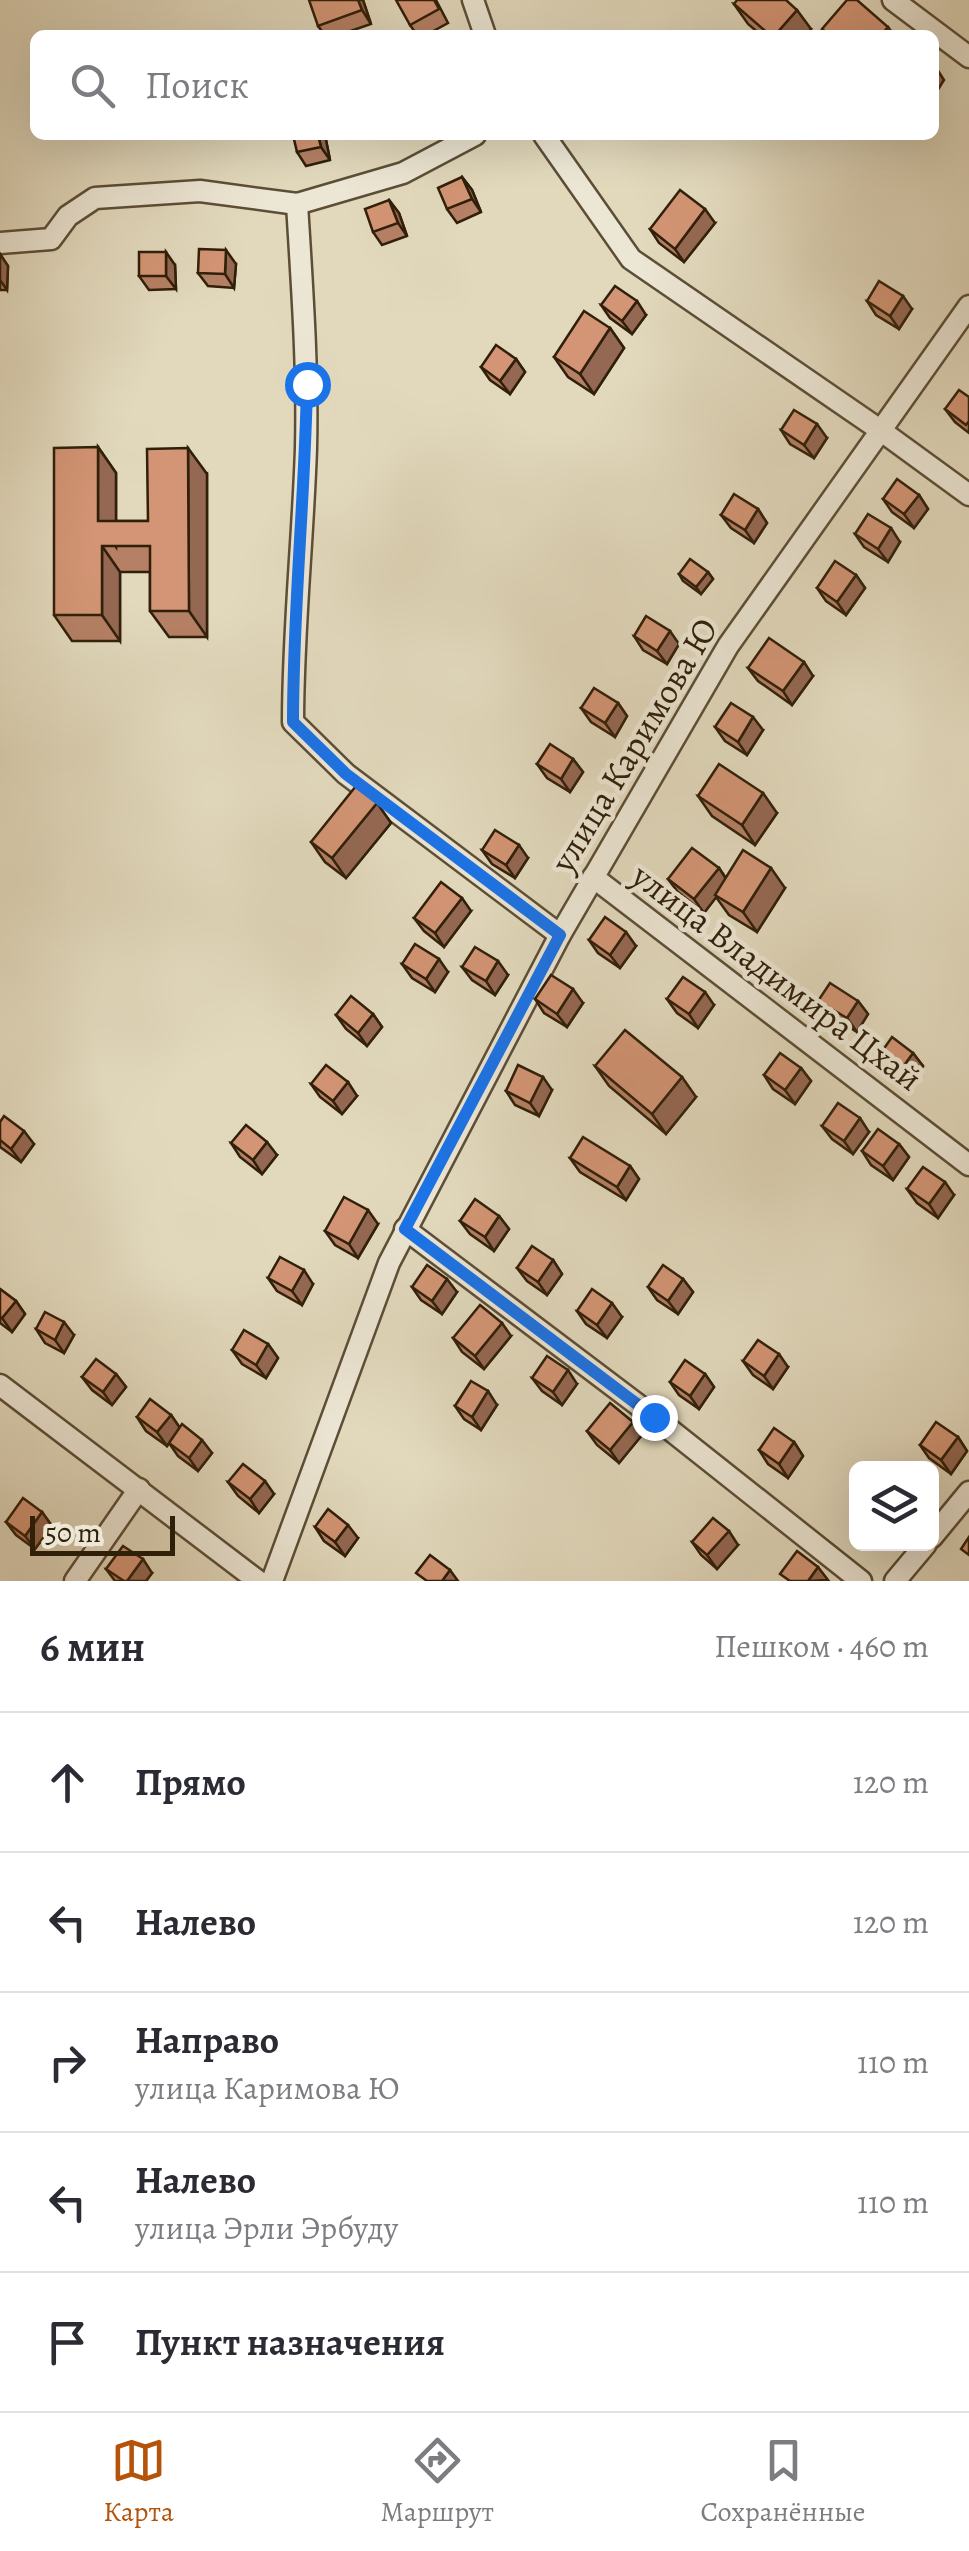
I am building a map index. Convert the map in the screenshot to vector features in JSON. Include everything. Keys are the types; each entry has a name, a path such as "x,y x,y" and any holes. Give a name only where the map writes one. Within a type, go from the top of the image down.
{"street":[{"path":"473,0 483,30"},
{"path":"892,0 933,30"},
{"path":"939,35 969,57"},
{"path":"0,243 51,239 68,216 95,198 200,191 298,204 402,173 465,140"},
{"path":"548,140 631,258 969,495"},
{"path":"298,204 307,384 293,722 346,774 560,935"},
{"name":"улица Каримова Ю","path":"272,1581 389,1262 560,935 728,646 969,306"},
{"name":"улица Владимира Цхай","path":"593,877 969,1165"},
{"path":"405,1229 654,1417 861,1581"},
{"path":"0,1385 258,1581"},
{"path":"76,1581 139,1490"},
{"path":"939,1528 969,1492"},
{"path":"895,1581 920,1551"}],"building":[{"path":"309,0 358,0 362,10 318,26"},
{"path":"396,0 434,0 439,9 410,25"},
{"path":"737,0 786,0 797,10 779,30 764,30 734,4"},
{"path":"847,0 857,0 888,27 885,30 822,29"},
{"path":"294,140 319,140 321,147 297,152"},
{"path":"462,177 472,199 447,209 438,188"},
{"path":"680,190 705,209 675,249 650,229"},
{"path":"389,200 398,223 373,232 365,209"},
{"path":"199,249 226,250 225,274 198,273"},
{"path":"139,252 166,252 166,276 139,276"},
{"path":"879,281 903,296 890,316 867,301"},
{"path":"615,286 637,301 622,321 601,305"},
{"path":"584,311 610,328 580,374 554,357"},
{"path":"496,345 516,359 500,381 481,367"},
{"path":"959,390 969,397 966,425 945,409"},
{"path":"794,410 817,424 804,445 781,430"},
{"path":"98,447 98,521 148,521 147,449 188,448 189,611 150,611 150,546 102,546 102,615 54,615 54,448"},
{"path":"897,479 919,495 904,514 883,499"},
{"path":"734,494 758,509 745,530 721,515"},
{"path":"868,514 891,528 878,549 855,534"},
{"path":"690,559 708,572 696,587 679,574"},
{"path":"835,561 856,575 837,602 817,588"},
{"path":"646,616 670,631 657,651 634,636"},
{"path":"769,638 804,662 783,691 748,668"},
{"path":"594,688 618,703 605,723 581,708"},
{"path":"731,703 753,717 738,742 715,727"},
{"path":"550,744 573,759 561,779 537,764"},
{"path":"719,764 763,793 742,825 698,796"},
{"path":"356,786 377,803 332,858 311,842"},
{"path":"495,830 519,845 506,865 482,850"},
{"path":"692,848 719,868 694,899 668,879"},
{"path":"743,850 771,868 743,912 715,895"},
{"path":"441,882 462,898 435,933 414,918"},
{"path":"605,917 626,932 610,955 589,940"},
{"path":"415,944 439,959 426,979 402,964"},
{"path":"475,947 498,961 486,981 462,967"},
{"path":"551,975 573,989 557,1014 535,999"},
{"path":"683,977 705,992 689,1014 667,999"},
{"path":"830,983 858,1001 847,1018 818,1001"},
{"path":"351,996 373,1014 358,1033 336,1015"},
{"path":"625,1030 682,1077 652,1114 595,1066"},
{"path":"892,1037 913,1053 897,1075 876,1060"},
{"path":"780,1053 801,1068 785,1090 764,1075"},
{"path":"326,1065 348,1082 333,1101 311,1084"},
{"path":"518,1065 543,1077 530,1103 506,1091"},
{"path":"838,1103 860,1118 844,1141 822,1126"},
{"path":"4,1116 24,1131 11,1149 0,1140"},
{"path":"246,1125 267,1142 253,1160 231,1143"},
{"path":"878,1129 899,1144 883,1166 862,1151"},
{"path":"583,1137 630,1166 617,1187 570,1158"},
{"path":"923,1167 945,1182 929,1204 907,1189"},
{"path":"344,1197 368,1210 349,1244 325,1231"},
{"path":"475,1199 499,1216 485,1237 460,1221"},
{"path":"532,1246 553,1260 538,1282 517,1268"},
{"path":"280,1257 304,1270 292,1291 268,1278"},
{"path":"427,1265 447,1279 432,1301 412,1287"},
{"path":"663,1265 683,1279 668,1301 648,1287"},
{"path":"0,1289 16,1301 2,1318 0,1317"},
{"path":"592,1289 612,1303 597,1325 577,1311"},
{"path":"480,1305 502,1323 475,1356 453,1338"},
{"path":"45,1312 64,1322 55,1340 36,1329"},
{"path":"244,1330 268,1344 256,1365 232,1350"},
{"path":"758,1340 779,1354 764,1376 743,1361"},
{"path":"547,1356 568,1370 553,1392 532,1378"},
{"path":"96,1359 116,1374 103,1392 82,1377"},
{"path":"685,1360 705,1374 690,1396 670,1382"},
{"path":"471,1381 488,1391 472,1417 455,1406"},
{"path":"150,1399 171,1415 157,1432 137,1417"},
{"path":"610,1403 633,1422 610,1450 587,1431"},
{"path":"936,1422 958,1437 941,1460 920,1445"},
{"path":"182,1424 202,1440 189,1458 169,1443"},
{"path":"774,1428 794,1442 779,1464 759,1450"},
{"path":"243,1464 265,1481 250,1499 228,1482"},
{"path":"23,1498 42,1512 25,1536 6,1522"},
{"path":"328,1509 348,1525 335,1542 315,1527"},
{"path":"713,1518 729,1531 707,1555 692,1542"},
{"path":"969,1537 969,1555 961,1549"},
{"path":"123,1546 143,1559 127,1581 106,1569"},
{"path":"797,1551 818,1567 808,1581 790,1581 780,1574"},
{"path":"430,1555 450,1570 442,1581 427,1581 416,1573"}],"route":[{"path":"307,384 293,722 346,774 560,935 405,1229 654,1417"}]}
